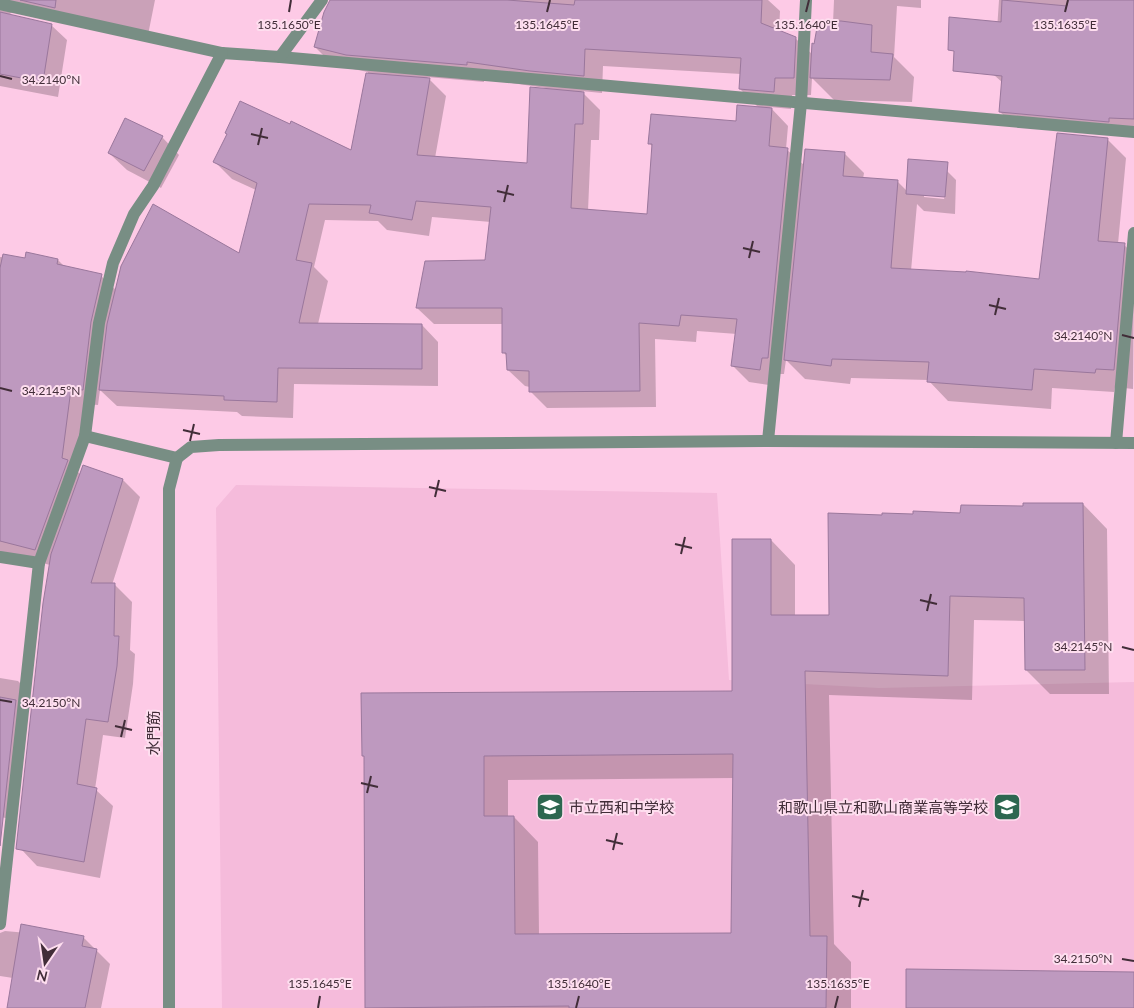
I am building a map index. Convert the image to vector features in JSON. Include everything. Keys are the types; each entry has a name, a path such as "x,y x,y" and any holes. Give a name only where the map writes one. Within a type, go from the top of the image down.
{"street":[{"path":"280,57 322,0"},
{"path":"768,441 801,103 806,0"},
{"path":"0,4 222,54 280,57 1134,132"},
{"path":"0,924 39,563 85,436 99,324 113,263 134,214 152,186 222,54"},
{"path":"1116,443 1134,233"},
{"path":"85,436 177,458 191,447 219,445 768,441 1134,443"},
{"name":"水門筋","path":"169,1008 169,489 177,458"},
{"path":"0,557 39,563"}],"shaded area":[{"name":"市立西和中学校","path":"236,485 717,493 729,680 879,688 1134,682 1134,1008 222,1008 216,508"}],"building":[{"path":"20,0 56,0 55,8"},
{"path":"330,0 507,0 574,5 575,0 762,0 761,23 796,37 794,78 775,78 774,92 739,89 741,58 585,49 584,76 467,62 467,65 346,55 314,47 324,12"},
{"path":"1002,0 1067,6 1068,0 1134,0 1134,119 1109,118 1109,122 999,112 1002,76 953,71 954,51 948,50 949,17 1001,22"},
{"path":"0,12 52,24 43,82 0,74"},
{"path":"841,21 872,25 871,52 893,54 890,80 810,78 812,43 814,44 818,22"},
{"path":"366,73 430,78 417,155 527,163 530,87 584,92 583,124 575,124 571,208 647,214 652,144 648,144 651,114 736,121 737,105 772,108 769,146 788,148 768,358 762,358 760,370 731,366 737,319 681,315 679,326 639,323 640,391 529,392 529,371 507,370 506,353 502,353 502,308 416,308 425,261 485,260 491,207 416,201 412,220 369,213 371,205 309,204 296,260 312,263 299,323 422,324 422,369 278,368 277,402 224,400 224,396 99,390 107,324 121,266 153,204 239,253 257,183 213,162 240,101 290,124 291,121 351,150"},
{"path":"125,118 163,136 144,171 108,153"},
{"path":"1057,133 1108,138 1098,241 1125,243 1114,370 1096,369 1095,373 1034,369 1032,390 927,382 929,362 832,359 831,366 784,360 805,149 845,152 843,176 898,180 891,268 966,271 1039,279"},
{"path":"908,159 948,162 945,197 906,194"},
{"path":"26,252 58,259 57,264 102,274 91,322 83,390 71,389 62,458 68,460 35,550 0,541 0,268 3,254 25,258"},
{"path":"83,465 123,479 91,583 115,583 114,636 119,636 117,666 108,722 86,719 77,784 97,788 84,862 16,849 43,603 51,554"},
{"path":"1023,503 1083,503 1085,670 1025,670 1024,598 950,596 948,676 805,671 810,936 827,936 826,1008 569,1008 569,1006 365,1008 364,756 362,756 361,693 732,691 732,539 771,539 771,615 829,615 828,513 882,515 882,513 913,514 913,511 960,513 961,505 1023,506","holes":["733,754 731,933 515,934 514,816 484,816 484,756"]},
{"path":"0,697 16,700 0,846"},
{"path":"21,924 84,936 82,946 97,949 85,1008 7,1008"},
{"path":"906,969 1134,972 1134,1008 906,1008"}],"place":[{"name":"市立西和中学校","path":"550,807"},
{"name":"和歌山県立和歌山商業高等学校","path":"1007,807"}]}
